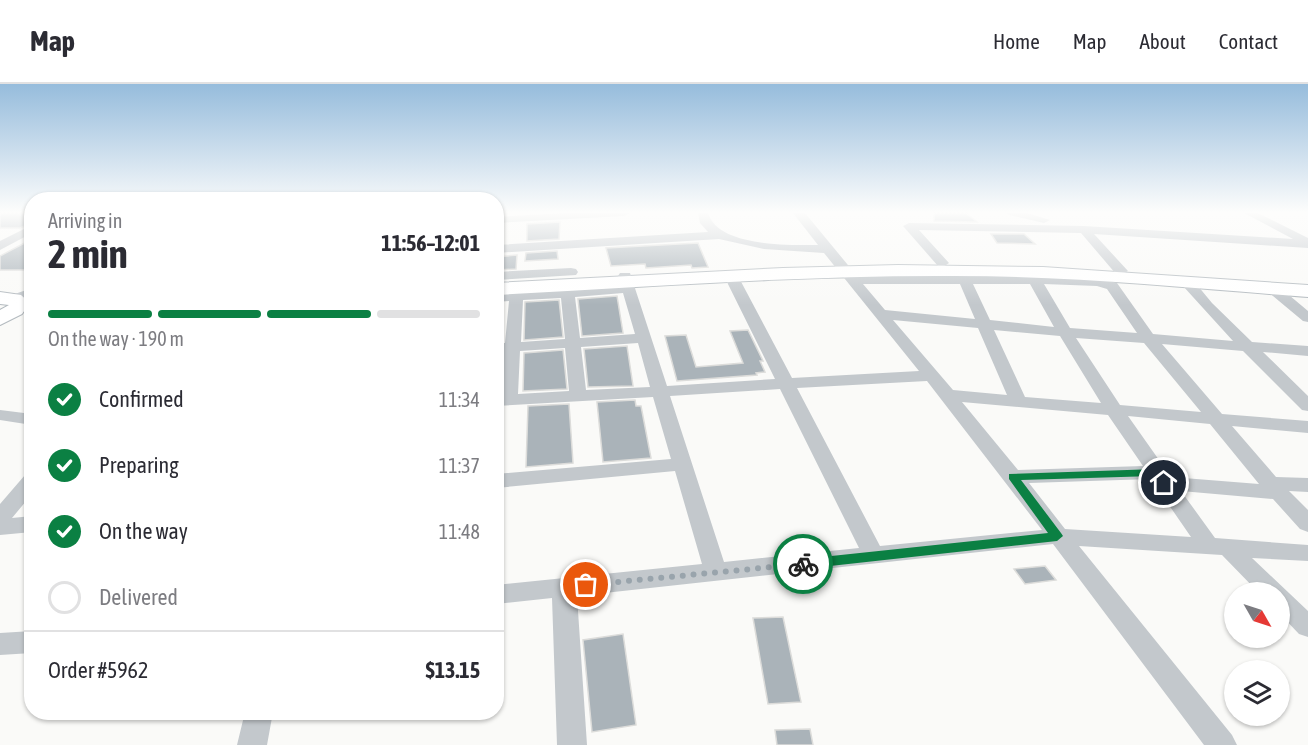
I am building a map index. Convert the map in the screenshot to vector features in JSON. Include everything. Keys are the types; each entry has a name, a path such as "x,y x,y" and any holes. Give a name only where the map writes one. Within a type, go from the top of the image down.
{"main road":[{"path":"504,280 570,254 627,283 841,266 943,263 1308,283"},
{"path":"504,289 627,283 841,266 956,270 1308,291"}],"street":[{"path":"548,244 570,254"},
{"path":"504,297 516,296 583,244"},
{"path":"504,274 570,254 651,244"},
{"path":"758,244 841,266 964,278 1098,282 1112,286 1149,339 1308,524"},
{"path":"823,244 1013,477 1221,745"},
{"path":"926,244 943,263"},
{"path":"1096,244 1120,272"},
{"path":"504,250 570,254"},
{"path":"570,254 572,342 579,396"},
{"path":"731,276 874,556"},
{"path":"964,278 1018,401"},
{"path":"1035,280 1063,332 1112,410 1161,478 1217,545 1261,582"},
{"path":"627,283 716,573"},
{"path":"1188,283 1207,306 1308,405"},
{"path":"1272,288 1308,318"},
{"path":"516,296 504,347 644,338"},
{"path":"880,314 1063,332 1308,351"},
{"path":"504,401 930,375"},
{"path":"946,395 1308,427"},
{"path":"0,415 24,419"},
{"path":"504,480 682,464"},
{"path":"1013,477 1161,478 1274,487 1308,485"},
{"path":"0,518 24,490"},
{"path":"0,526 24,524"},
{"path":"504,594 1057,536 1217,545 1308,553"},
{"path":"564,587 572,745"},
{"path":"1290,609 1308,627"},
{"path":"0,644 24,642"},
{"path":"252,745 257,720"}],"building":[{"path":"24,244 24,270 0,270 0,256"},
{"path":"698,244 708,267 692,268 691,265 646,268 645,264 611,266 606,248"},
{"path":"557,251 558,259 525,261 526,253"},
{"path":"517,255 516,269 504,270 504,256"},
{"path":"617,296 623,333 582,336 578,299"},
{"path":"559,300 563,337 524,340 525,302"},
{"path":"748,330 763,361 760,361 765,372 756,373 757,375 677,381 665,336 686,335 696,367 743,363 730,331"},
{"path":"627,346 633,386 588,387 584,349"},
{"path":"563,350 567,389 523,391 524,353"},
{"path":"635,400 636,406 641,406 651,458 603,462 597,402"},
{"path":"569,404 573,463 526,467 528,406"},
{"path":"1045,566 1056,580 1025,584 1014,569"},
{"path":"783,617 801,702 768,704 753,618"},
{"path":"623,634 636,725 592,732 583,640"},
{"path":"810,729 813,745 777,745 775,730"}],"way so far":[{"path":"586,585 803,564"}],"route":[{"path":"803,564 1057,536 1013,477 1157,472 1164,483"}]}
